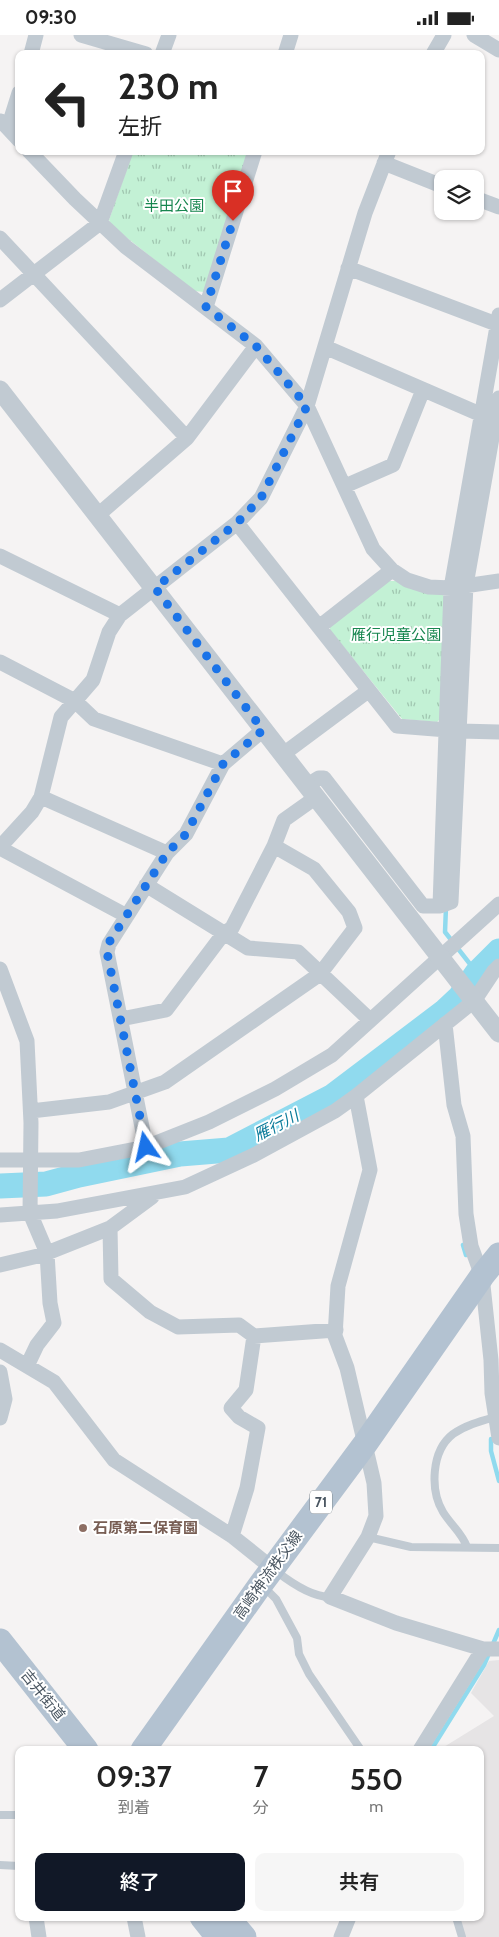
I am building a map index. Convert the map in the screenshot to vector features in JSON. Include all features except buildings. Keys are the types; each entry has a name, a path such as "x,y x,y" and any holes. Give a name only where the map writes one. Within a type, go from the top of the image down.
{"main road":[{"name":"高崎神流秩父線","path":"146,1746 266,1576 365,1444 482,1276 499,1255"},
{"name":"吉井街道","path":"1,1645 83,1746"},
{"path":"215,1921 231,1926"}],"street":[{"path":"32,50 36,35"},
{"path":"81,35 132,50"},
{"path":"163,50 169,35"},
{"path":"286,50 291,35"},
{"path":"435,50 444,35"},
{"path":"474,35 499,50"},
{"path":"15,101 4,124 15,136"},
{"path":"33,155 75,199 126,247 256,346 307,406 373,549 392,570 407,580 428,587 459,587 499,581"},
{"path":"0,299 100,223 125,155"},
{"path":"206,307 254,155"},
{"path":"127,916 0,847 32,812 41,797 61,717 93,680 109,632 120,615 237,523 261,498 307,406 365,213 386,157 434,181"},
{"path":"484,201 499,207"},
{"path":"0,239 187,438"},
{"path":"121,1019 166,1010 224,933 232,928 274,846 284,820 310,792 318,777 324,779 423,906 440,906 453,730 459,587 485,476 498,321 348,268"},
{"path":"98,515 187,438 256,346"},
{"path":"325,347 423,390 489,416"},
{"path":"0,390 155,588 310,792 499,1033"},
{"path":"345,486 393,465 423,390"},
{"path":"489,416 499,399"},
{"path":"237,523 397,726 499,732"},
{"path":"0,555 120,615"},
{"path":"318,627 392,570"},
{"path":"0,662 75,701 94,719 223,764"},
{"path":"282,755 368,691"},
{"path":"146,1147 107,952 108,944 167,853 186,834 223,764 263,730"},
{"path":"41,797 167,853"},
{"path":"30,1111 109,1102 165,1082 320,974 355,928 349,912 314,869 274,846"},
{"path":"146,885 248,949 298,952 370,1021"},
{"path":"0,1160 79,1160 146,1147 209,1122 275,1089 332,1055 499,904"},
{"path":"0,1215 57,1211 185,1187 254,1155 335,1111 356,1096 474,1001 499,966"},
{"path":"0,969 4,975 27,1041 30,1111 30,1213 47,1253 50,1303 54,1323 37,1345 27,1366"},
{"path":"445,1024 454,1105 463,1136 466,1214 471,1247 482,1276 491,1361 492,1393 499,1438"},
{"path":"356,1096 370,1170 338,1286 336,1336 347,1368 374,1483 376,1516 368,1537 330,1597 396,1623 494,1648 423,1746"},
{"path":"0,1265 47,1253 110,1228 158,1193"},
{"path":"110,1228 111,1279 150,1312 178,1327 239,1325 254,1336 336,1330"},
{"path":"232,1536 247,1488 258,1428 239,1417 232,1408 246,1390 254,1336"},
{"path":"0,1350 54,1382 114,1461 232,1536 266,1576"},
{"path":"0,1371 5,1399 0,1417"},
{"path":"37,1921 39,1937"},
{"path":"135,1921 138,1937"},
{"path":"340,1937 347,1921"}],"lane":[{"path":"467,1547 463,1537 443,1512 436,1490 435,1473 438,1454 451,1435 470,1425 495,1417"},
{"path":"368,1537 411,1547 499,1548"},
{"path":"266,1576 288,1581 322,1597 330,1597"},
{"path":"266,1576 297,1638 299,1654 309,1674 358,1746"},
{"path":"0,1815 15,1815"},
{"path":"0,1865 15,1866"},
{"path":"457,1921 462,1937"}],"shaded area":[{"path":"499,1660 499,1937 465,1937 460,1921 484,1921 484,1746 445,1746 494,1716 471,1693 489,1661"}],"green space":[{"name":"半田公園","path":"132,155 247,155 204,292 194,291 112,226 109,220"},
{"name":"雁行児童公園","path":"389,581 396,581 409,588 443,595 446,599 442,717 437,722 402,719 330,630 330,624"}],"waterway":[{"path":"446,907 445,932 477,973"},
{"name":"雁行川","path":"0,1186 46,1184 79,1175 180,1154 229,1150 333,1096 444,1012 460,997 477,973 499,951"},
{"path":"463,1245 466,1255"},
{"path":"491,1439 491,1451 499,1481"},
{"path":"433,1746 484,1665 499,1630"}],"place":[{"name":"石原第二保育園","path":"83,1528"}],"route":[{"path":"146,1147 107,952 108,944 167,853 186,834 223,764 263,730 155,588 237,523 261,498 307,406 256,346 206,307 233,221"}]}
